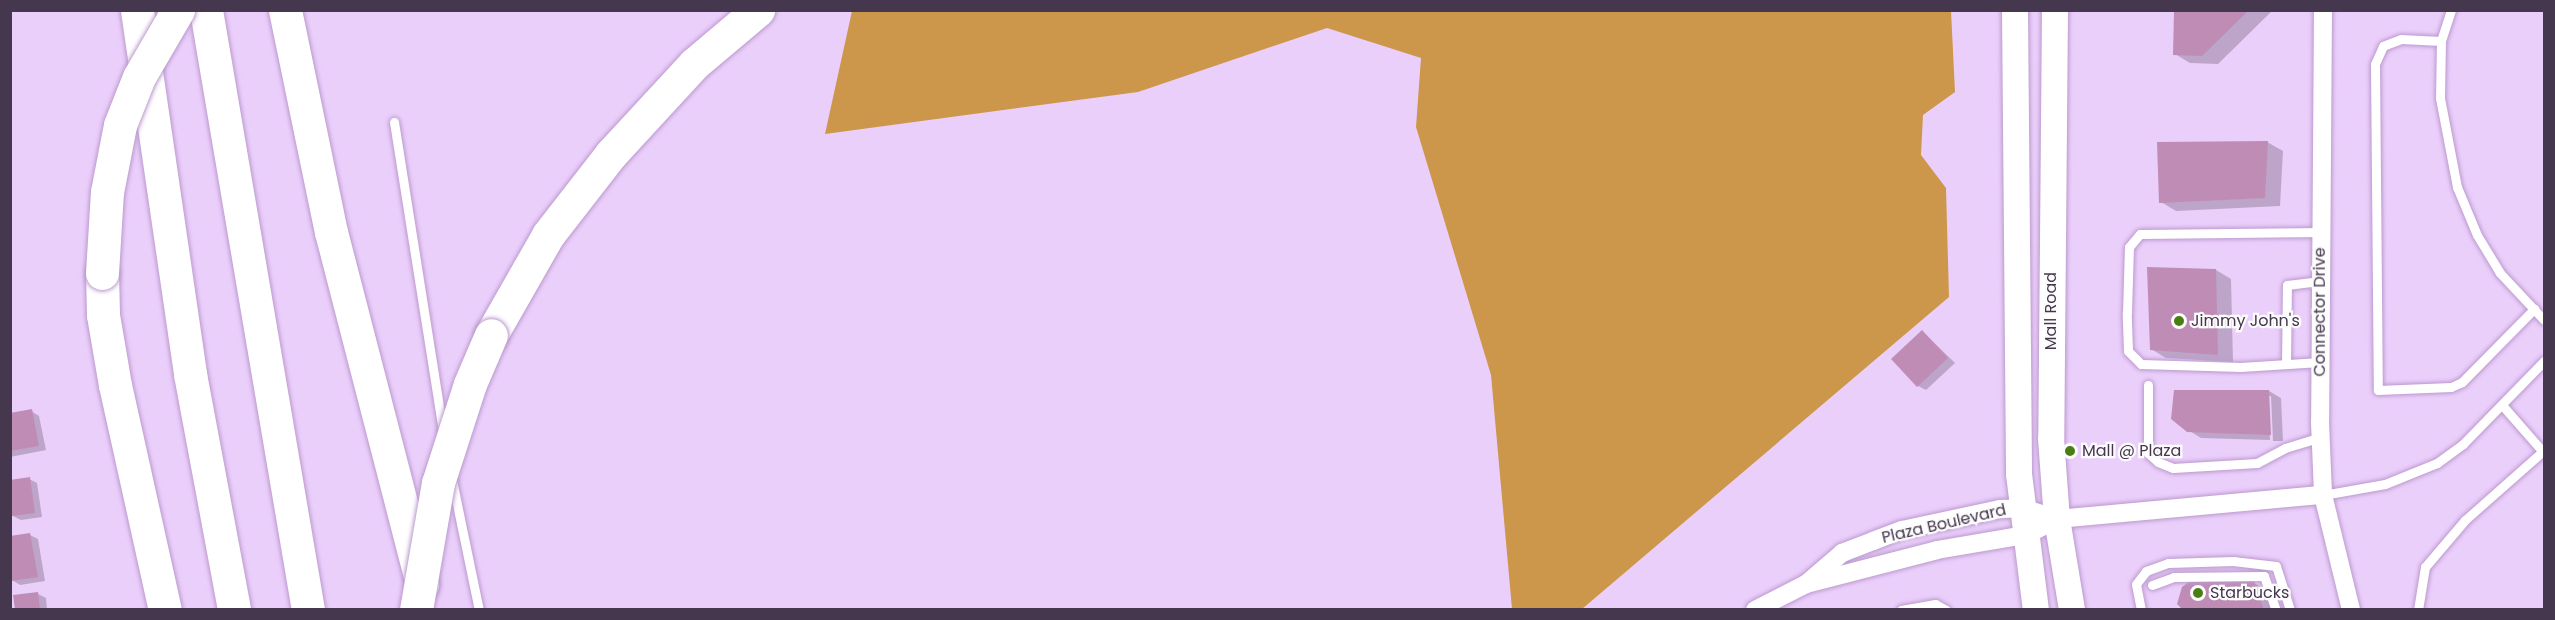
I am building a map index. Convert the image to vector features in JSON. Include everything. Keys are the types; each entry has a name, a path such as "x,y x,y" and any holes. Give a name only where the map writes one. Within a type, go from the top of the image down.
{"highway":[{"path":"137,10 188,362 234,609"},
{"path":"165,609 115,385 103,315 102,273 107,192 120,126 139,77 178,10"},
{"path":"206,10 308,609"},
{"path":"285,10 331,232 428,609"},
{"path":"416,609 438,483 470,384 491,335 548,235 610,154 694,64 758,10"}],"main road":[{"path":"2015,10 2015,306 2023,508 2036,609"},
{"name":"Mall Road","path":"2055,10 2051,427 2057,519 2072,609"}],"street":[{"name":"Connector Drive","path":"2322,10 2320,362 2323,495 2351,609"},
{"name":"Plaza Boulevard","path":"1755,609 1806,584 1937,550 2026,535 2057,519 2323,495"},
{"name":"Plaza Boulevard","path":"1806,584 1842,553 1892,534 2023,508 2057,519"}],"lane":[{"path":"2451,10 2441,41 2440,98 2457,187 2478,235 2500,273 2544,320"},
{"path":"2441,41 2401,39 2383,46 2375,64 2378,390 2451,387 2462,382 2534,309"},
{"path":"394,122 433,380 479,609"},
{"path":"2320,362 2141,364 2128,351 2129,247 2140,234 2321,232"},
{"path":"2286,364 2287,285 2321,281"},
{"path":"2323,495 2385,484 2437,463 2463,444 2544,361"},
{"path":"2148,385 2148,453 2158,462 2174,468 2256,463 2285,448 2321,437"},
{"path":"2418,609 2425,567 2465,520 2544,452 2502,405"},
{"path":"2141,609 2136,584 2146,571 2168,562 2233,561 2276,566 2290,609"},
{"path":"2168,562 2152,585 2174,577 2264,576 2276,609"},
{"path":"1901,609 1935,604 1946,609"}],"shaded area":[{"path":"852,11 1951,11 1955,92 1923,115 1921,155 1946,188 1949,297 1582,609 1512,609 1491,375 1416,127 1421,58 1327,28 1138,92 825,134"}],"building":[{"path":"2174,10 2249,10 2202,56 2173,55"},
{"path":"2268,141 2265,198 2159,203 2157,142"},
{"path":"2147,267 2216,269 2218,355 2150,350"},
{"path":"1922,330 1948,358 1917,387 1891,359"},
{"path":"2174,390 2269,390 2271,435 2187,432 2171,419"},
{"path":"32,409 39,446 10,451 10,413"},
{"path":"30,477 35,513 12,516 10,480"},
{"path":"30,533 38,577 11,581 10,536"},
{"path":"2193,579 2254,581 2264,610 2183,610 2177,604 2182,587"},
{"path":"38,592 40,610 15,610 13,595"}],"place":[{"name":"Jimmy John's","path":"2179,321"},
{"name":"Mall @ Plaza","path":"2070,451"},
{"name":"Starbucks","path":"2198,593"}]}
